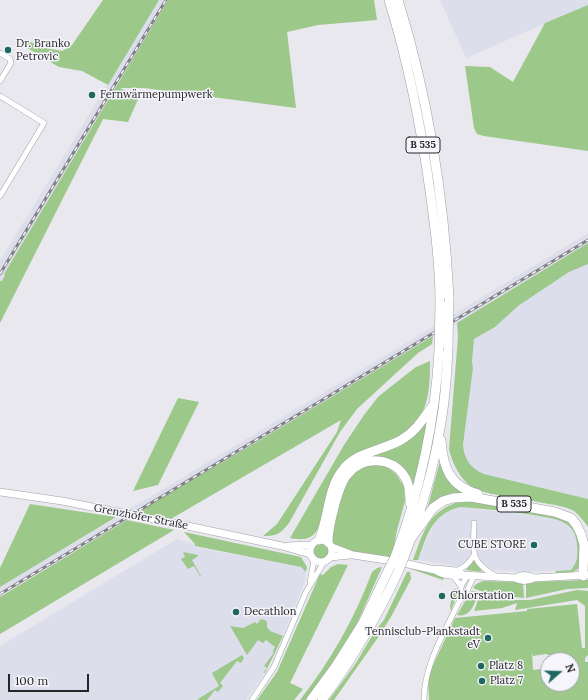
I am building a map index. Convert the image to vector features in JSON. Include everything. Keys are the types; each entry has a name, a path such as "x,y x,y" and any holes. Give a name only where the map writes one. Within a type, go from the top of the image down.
{"highway":[{"name":"B 535","path":"322,700 361,644 384,602 399,557 425,455 434,403 439,351 440,303 436,242 425,157 414,94 389,0"},
{"name":"B 535","path":"398,0 415,62 434,155 445,241 449,298 446,385 440,427 427,490 412,537"},
{"path":"322,544 334,484 341,471 347,464 356,458 393,445 403,439 419,424 434,403"},
{"name":"B 535","path":"440,427 444,463 451,477 459,485 469,491 484,496 565,511 575,517 579,522 584,529 588,542"},
{"name":"B 535","path":"322,544 331,521 341,486 346,476 359,464 366,461 384,461 394,466 406,478 410,501 410,514"},
{"name":"B 535","path":"399,557 433,508 444,501 453,498 471,497 555,512 571,518 581,534 584,545 585,575"},
{"name":"B 535","path":"311,700 336,666 394,570"}],"street":[{"path":"0,53 10,60 11,63 0,82"},
{"path":"0,96 44,123 0,196"},
{"name":"Grenzhöfer Straße","path":"0,492 62,501 282,546 312,557 320,562 324,562"},
{"path":"461,586 454,573 463,569 471,561 474,555 474,523"},
{"path":"252,700 274,667 306,592 324,562 330,557 332,551 322,544 312,557 310,585"},
{"name":"Grenzhöfer Straße","path":"282,546 322,544 353,555 392,561 434,570 441,569 472,576 515,578 520,581 534,578 585,575"},
{"name":"Grenzhöfer Straße","path":"330,557 353,555"},
{"path":"474,555 479,565 498,578"},
{"path":"459,602 463,581 472,576"},
{"path":"424,700 426,679 430,666 453,614 459,602 465,595 472,576"}],"shaded area":[{"path":"159,0 168,0 4,274 5,275 2,281 0,281 0,259 29,215"},
{"path":"440,0 588,0 588,5 466,58"},
{"path":"588,233 588,243 457,323 136,513 125,511 145,500"},
{"path":"588,264 588,499 476,471 467,462 463,453 473,368 472,362 474,339 495,327 518,306 569,272"},
{"path":"460,507 557,519 566,524 573,531 577,540 578,552 575,565 571,570 530,572 481,570 418,560 436,520 451,509"},
{"path":"116,518 127,520 0,596 0,587"},
{"path":"177,539 196,544 195,547 301,567 306,572 305,581 276,652 265,673 246,700 0,700 0,646"}],"green space":[{"path":"103,0 159,0 108,85 82,71 59,67 24,46 27,40 41,47 62,51 72,45"},
{"path":"168,0 374,0 377,20 318,25 287,32 296,108 144,88 120,88 139,97 128,122 103,119 0,323 0,281 2,281 5,275 4,274"},
{"path":"588,5 588,151 477,134 474,128 465,66 490,67 513,82 545,23"},
{"path":"588,243 588,264 569,272 518,306 495,327 474,339 472,362 473,368 463,445 465,455 469,463 479,472 588,499 588,527 574,511 567,508 496,495 472,487 464,480 457,470 449,449 458,337 457,323"},
{"path":"433,336 432,344 418,353 357,409 340,432 289,523 278,534 263,536 277,524 337,432 341,420 169,520 136,513 265,437"},
{"path":"430,361 426,401 419,418 413,426 402,435 377,445 369,450 337,476 330,486 321,521 314,534 304,539 290,538 344,445 378,397 416,367"},
{"path":"178,398 199,402 158,485 133,491"},
{"path":"425,423 427,425 424,447 413,490 403,471 393,463 380,459 363,461 353,467 338,487 330,513 325,537 323,537 335,492 346,470 357,461 403,443 413,436"},
{"path":"440,461 467,493 427,510"},
{"path":"369,465 381,465 389,468 396,474 404,486 405,501 392,556 389,557 346,551 335,546 332,541 333,524 346,484 355,472"},
{"path":"462,501 559,517 569,521 580,539 579,566 577,570 572,572 555,573 556,571 571,570 575,565 577,556 576,537 569,526 559,520 497,510 460,507 451,510 437,520 424,542 418,560 413,560 424,531 434,516 451,505"},
{"path":"30,504 116,517 0,587 0,568"},
{"path":"127,520 174,530 0,634 0,597"},
{"path":"184,532 301,557 307,567 306,572 301,567 195,546 195,544"},
{"path":"321,544 327,546 329,552 327,558 321,560 315,558 313,552 315,546"},
{"path":"183,552 198,555 192,560 201,576 194,566 188,569 181,559 185,557"},
{"path":"474,559 482,572 466,570"},
{"path":"338,564 348,565 290,683 303,689 294,700 257,700 277,672 320,574 323,575 331,567"},
{"path":"382,567 349,642 308,700 300,700 322,670 341,639 358,607 372,572 377,568"},
{"path":"411,569 444,576 443,580"},
{"path":"407,572 410,572 411,579 392,615 334,700 329,700 356,663 375,631 384,620"},
{"path":"588,580 588,588 567,589 526,598 526,582"},
{"path":"483,581 523,582 524,598 494,595 473,588 476,584"},
{"path":"454,589 457,589 456,597 451,611 450,606"},
{"name":"Tennisclub-Plankstadt eV","path":"577,590 588,591 588,655 585,658 585,662 588,662 588,700 429,700 428,676 455,618 527,611 527,609 577,604 582,648 585,648 585,606 577,600 515,610 517,603 502,608 474,611 480,595 514,600 530,600"},
{"path":"471,591 476,591 478,595 473,607 465,615 457,615"},
{"path":"261,619 267,622 267,627 270,631 283,636 265,673 264,672 267,668 264,666 273,654 275,647 266,640 263,643 258,640 247,655 230,626 243,628 255,622 257,624"},
{"path":"242,655 244,658 241,663 237,661 220,683 223,686 218,692 215,690 207,700 198,700 219,686 212,673"}],"railway":[{"path":"0,274 166,0"},
{"path":"0,594 588,240"}],"place":[{"name":"Dr. Branko Petrovic","path":"8,50"},
{"name":"Fernwärmepumpwerk","path":"92,95"},
{"name":"CUBE STORE","path":"534,545"},
{"name":"Chlorstation","path":"442,596"},
{"name":"Decathlon","path":"236,612"},
{"name":"Tennisclub-Plankstadt eV","path":"488,638"},
{"name":"Platz 8","path":"481,666"},
{"name":"Platz 7","path":"482,681"}]}
